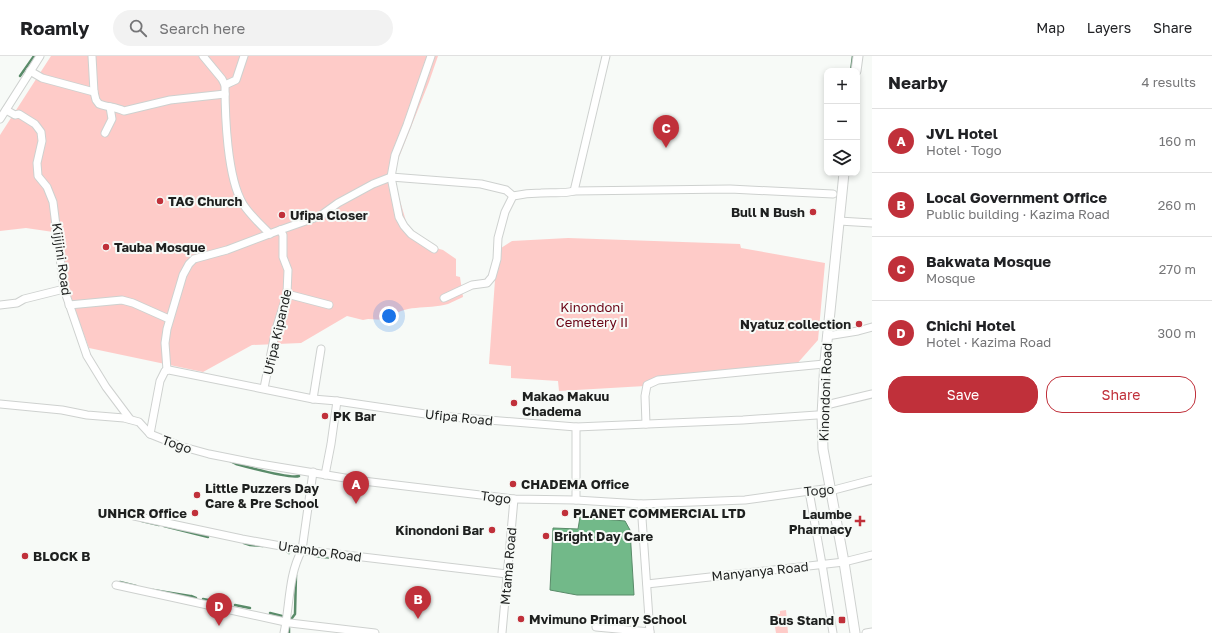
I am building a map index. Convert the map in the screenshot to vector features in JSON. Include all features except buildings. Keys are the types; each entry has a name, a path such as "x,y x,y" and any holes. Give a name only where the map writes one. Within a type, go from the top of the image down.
{"street":[{"path":"0,119 40,56"},
{"path":"92,56 94,92 96,100 99,104 124,111 170,100 225,94"},
{"path":"203,56 222,79 225,85 226,119 231,163 238,194 252,216 270,234"},
{"path":"225,85 236,80 244,56"},
{"path":"431,56 395,155 391,177 399,217 404,226 412,234 434,249"},
{"path":"574,191 606,56"},
{"path":"856,68 858,56"},
{"path":"30,71 42,78 94,92"},
{"path":"105,133 112,119 110,106"},
{"name":"Kijijini Road","path":"6,110 15,115 19,114 35,124 41,132 42,141 37,159 38,176 47,187 54,210 64,289 87,356 106,387 130,419"},
{"name":"Kinondoni Road","path":"844,176 824,364 822,416 823,449 844,562 855,633"},
{"path":"150,434 160,381 163,374 167,370 165,343 170,318 183,275 189,264 194,259 227,250 320,216 338,203 391,177 481,184 506,190 512,196"},
{"path":"512,196 524,194 565,193 574,191 730,189 833,194"},
{"path":"444,298 472,285 481,285 486,283 492,277 497,259 498,238 505,212 512,196"},
{"path":"839,221 872,223"},
{"name":"Ufipa Kipande","path":"264,388 276,329 287,294 288,270 283,257 283,235 280,230"},
{"path":"0,305 17,303 24,299 64,289"},
{"path":"287,294 329,305"},
{"path":"69,305 122,300 170,318"},
{"path":"827,336 872,327"},
{"path":"313,399 321,349"},
{"path":"646,424 644,396 647,385 658,380 824,364"},
{"name":"Ufipa Road","path":"167,370 264,388 313,399 439,416 576,427 743,420 817,414 822,416"},
{"path":"822,406 872,394"},
{"path":"325,475 331,444 336,401"},
{"path":"0,404 5,403 87,415 130,419"},
{"name":"Togo","path":"130,419 139,422 150,434 180,446 252,463 363,481 514,499 576,500 641,504 745,500 824,488 830,491 872,480"},
{"path":"576,427 576,500"},
{"path":"284,633 292,582 298,557 302,550 313,472"},
{"path":"809,491 833,633"},
{"name":"Mtama Road","path":"502,633 514,499"},
{"path":"596,627 650,632 641,504"},
{"name":"Urambo Road","path":"134,516 302,550 507,574"},
{"name":"Manyanya Road","path":"647,584 844,562 872,555"},
{"path":"116,585 286,622 375,633"},
{"path":"866,633 872,632"}],"green space":[{"path":"51,56 438,56 397,162 394,177 408,228 436,248 443,250 456,259 456,276 460,277 463,297 440,306 401,311 386,320 363,320 347,316 301,343 252,345 203,372 89,348 74,309 64,276 60,233 26,228 0,231 0,135"},
{"name":"Kinondoni Cemetery II","path":"568,238 740,244 741,248 825,263 818,340 795,366 653,379 645,386 559,391 558,381 511,378 511,366 489,364 495,280 501,248 512,241"},
{"path":"786,610 788,633 776,633 775,627 773,627 772,615 780,614 780,611"}],"shaded area":[{"path":"580,517 625,521 630,530 634,595 577,595 550,590 553,528 578,529"}],"waterway":[{"path":"20,76 34,56"},
{"path":"851,68 853,56"},
{"path":"230,461 236,464 287,476 299,476"},
{"path":"142,521 159,525"},
{"path":"164,526 208,537"},
{"path":"244,543 263,546"},
{"path":"284,549 289,553"},
{"path":"301,553 322,557 339,558"},
{"path":"292,618 295,614 296,575"},
{"path":"120,582 136,586"},
{"path":"153,590 190,596"},
{"path":"191,596 196,598"},
{"path":"203,599 219,602"},
{"path":"235,605 250,608"},
{"path":"270,613 282,616"},
{"path":"289,628 289,633"}],"place":[{"name":"Bakwata Mosque","path":"666,148"},
{"name":"TAG Church","path":"160,201"},
{"name":"Bull N Bush","path":"813,212"},
{"name":"Ufipa Closer","path":"282,215"},
{"name":"Tauba Mosque","path":"106,247"},
{"name":"Nyatuz collection","path":"859,324"},
{"name":"Makao Makuu Chadema","path":"514,403"},
{"name":"PK Bar","path":"325,416"},
{"name":"CHADEMA Office","path":"513,484"},
{"name":"Little Puzzers Day Care & Pre School","path":"197,495"},
{"name":"JVL Hotel","path":"356,504"},
{"name":"UNHCR Office","path":"195,513"},
{"name":"PLANET COMMERCIAL LTD","path":"565,513"},
{"name":"Laumbe Pharmacy","path":"860,521"},
{"name":"Kinondoni Bar","path":"492,530"},
{"name":"Bright Day Care","path":"546,536"},
{"name":"BLOCK B","path":"25,556"},
{"name":"Local Government Office","path":"418,619"},
{"name":"Mvimuno Primary School","path":"521,619"},
{"name":"Bus Stand","path":"842,620"},
{"name":"Chichi Hotel","path":"219,626"}]}
